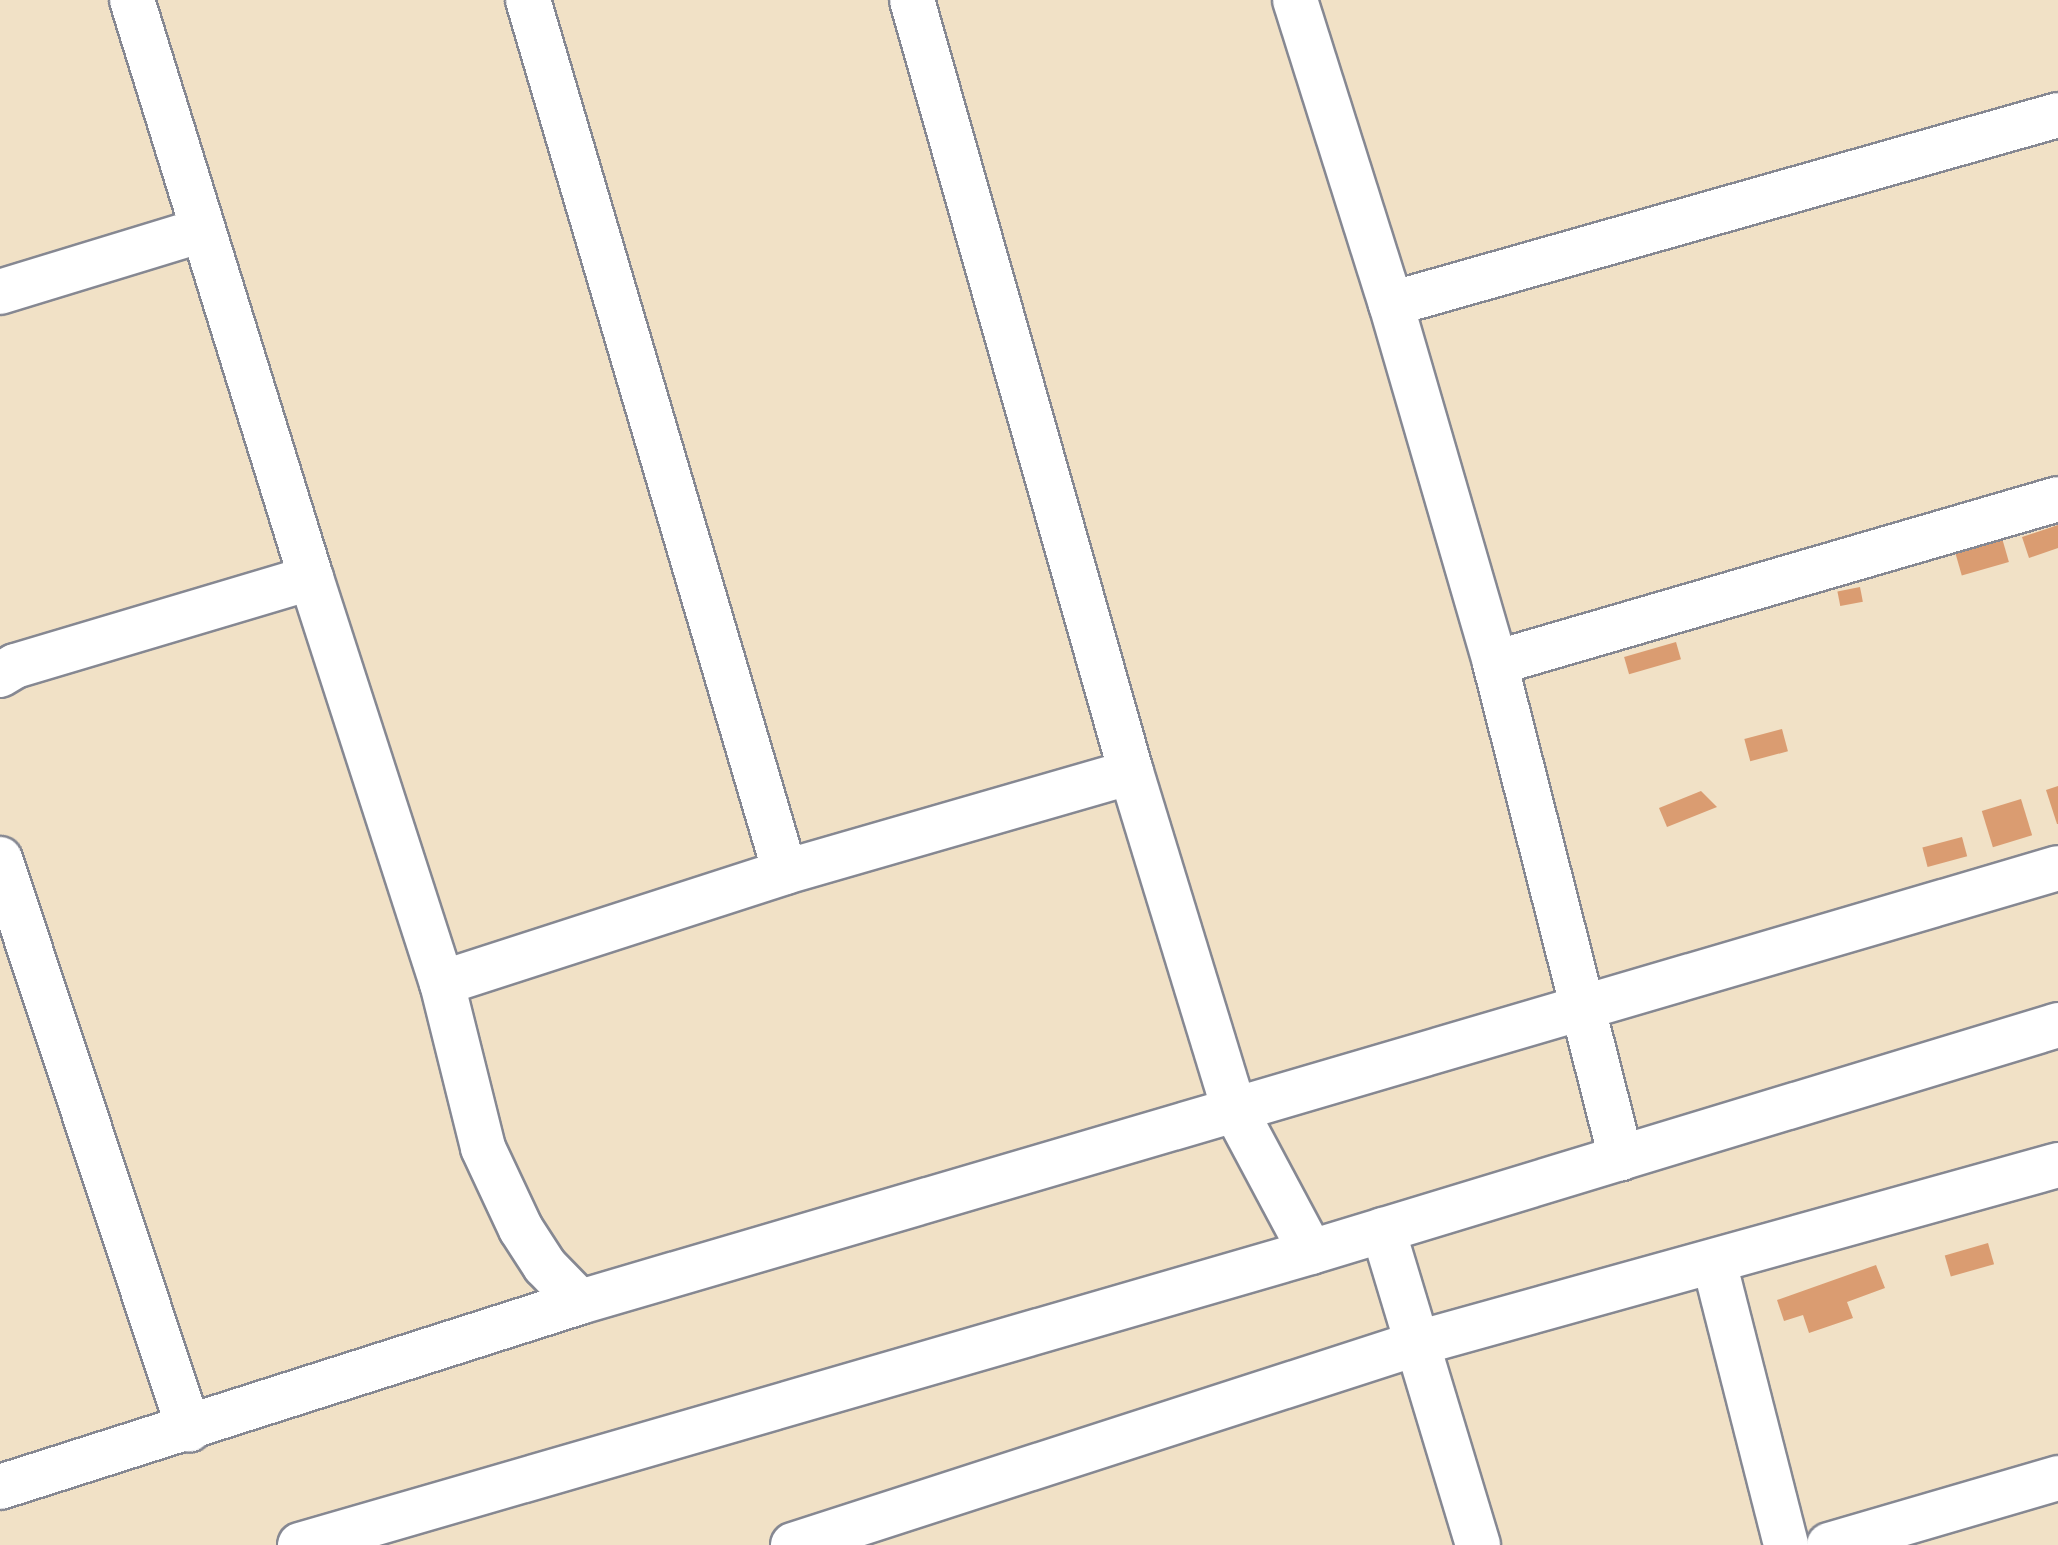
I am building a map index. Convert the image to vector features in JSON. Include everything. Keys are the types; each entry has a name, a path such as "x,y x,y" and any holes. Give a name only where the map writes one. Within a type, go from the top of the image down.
{"street":[{"path":"132,0 311,578 442,983 473,1111 497,1181 521,1229 545,1266 580,1302"},
{"path":"528,0 785,872"},
{"path":"912,0 1131,772 1234,1108 1311,1252"},
{"path":"1295,0 1391,304 1495,663 1621,1158"},
{"path":"1391,304 2058,115"},
{"path":"0,292 203,230"},
{"path":"1495,663 2058,499"},
{"path":"0,675 15,666 311,578"},
{"path":"442,983 785,872 1131,772"},
{"path":"0,859 189,1429"},
{"path":"0,1487 580,1302 2058,868"},
{"path":"300,1545 1311,1252 2058,1025"},
{"path":"793,1545 1418,1343 2058,1165"},
{"path":"1383,1230 1478,1545"},
{"path":"1714,1262 1786,1545"},
{"path":"1829,1545 2058,1478"}],"building":[{"path":"2058,525 2058,548 2029,558 2022,537"},
{"path":"2002,538 2009,562 1962,576 1955,552"},
{"path":"1860,587 1863,602 1840,606 1837,591"},
{"path":"1676,642 1681,659 1629,674 1624,657"},
{"path":"1782,729 1788,751 1750,761 1744,739"},
{"path":"2058,786 2058,824 2057,824 2046,790"},
{"path":"1701,791 1717,807 1667,827 1659,808"},
{"path":"2021,799 2032,835 1993,847 1982,811"},
{"path":"1962,837 1967,856 1928,867 1922,848"},
{"path":"1988,1243 1994,1264 1951,1277 1945,1255"},
{"path":"1876,1265 1885,1288 1847,1302 1853,1318 1809,1333 1803,1315 1784,1321 1777,1300"}]}
